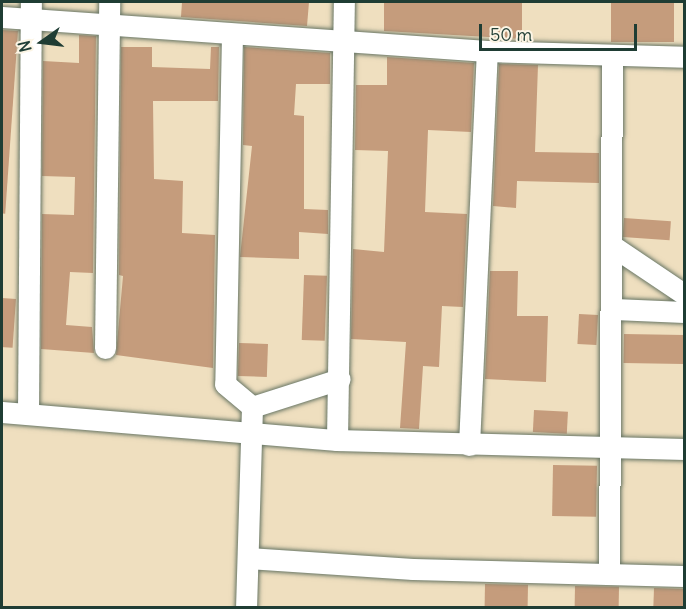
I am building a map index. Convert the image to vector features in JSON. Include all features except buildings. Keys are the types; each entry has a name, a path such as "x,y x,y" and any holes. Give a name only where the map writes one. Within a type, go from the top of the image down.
{"street":[{"path":"337,440 340,379 344,2"},
{"path":"28,414 31,10"},
{"path":"2,17 31,10 109,12 232,34 487,51 612,57 684,57"},
{"path":"105,348 109,12"},
{"path":"232,34 225,384 252,407 246,608"},
{"path":"469,445 487,51"},
{"path":"609,574 614,309 612,57"},
{"path":"614,247 684,294"},
{"path":"614,309 684,312"},
{"path":"252,407 340,379"},
{"path":"2,412 253,429 337,440 610,448 684,444"},
{"path":"248,558 684,576"}]}
